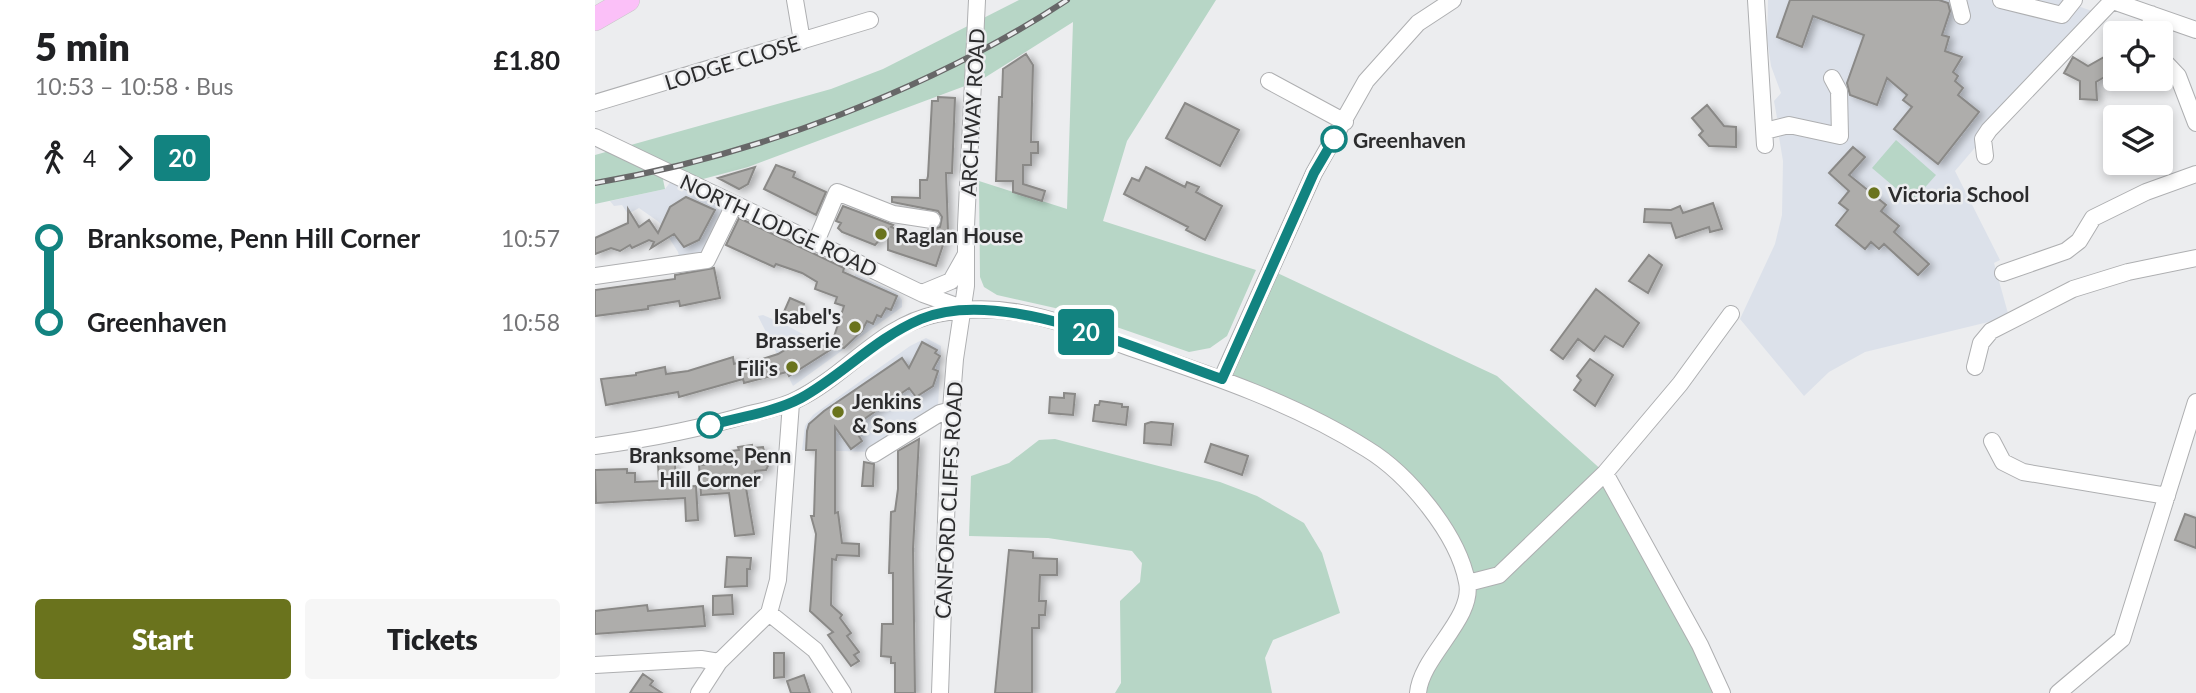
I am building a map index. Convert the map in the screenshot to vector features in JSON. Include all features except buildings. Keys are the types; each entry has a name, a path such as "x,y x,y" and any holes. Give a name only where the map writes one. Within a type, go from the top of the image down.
{"highway":[{"path":"595,19 628,0"}],"street":[{"path":"795,0 802,41"},
{"name":"ARCHWAY ROAD","path":"964,309 977,0"},
{"path":"1222,379 1314,173 1366,81 1419,23 1453,0"},
{"path":"1756,0 1765,138 1789,125 1840,136 1842,111 1839,91 1832,78"},
{"path":"2001,0 2062,16 2074,0"},
{"path":"1985,156 1983,139 1989,130 2114,1 2196,30"},
{"path":"2151,14 2151,21"},
{"name":"LODGE CLOSE","path":"595,103 870,20"},
{"path":"2173,71 2178,76 2196,122"},
{"path":"1269,81 1345,122"},
{"name":"NORTH LODGE ROAD","path":"595,137 734,205 964,309"},
{"path":"2003,273 2066,251 2079,240 2093,218 2158,187 2196,174"},
{"path":"816,242 837,192 893,214 932,220"},
{"path":"595,276 707,260 734,205"},
{"path":"922,292 951,281 965,256"},
{"path":"1975,367 1981,343 1991,331 2073,289 2128,272 2196,258"},
{"path":"595,446 708,426 791,403 818,387 888,335 933,314 964,309 1033,316 1222,379 1302,414 1369,450 1422,495 1445,530 1468,583 1462,611 1438,648 1419,684 1418,693"},
{"name":"CANFORD CLIFFS ROAD","path":"940,693 949,435 955,359 964,309"},
{"path":"1468,583 1499,575 1605,473 1721,332 1731,314"},
{"path":"2058,693 2122,639 2167,495 2192,431 2196,402"},
{"path":"699,693 719,662 769,613 778,580 791,403"},
{"path":"874,454 940,413 953,410"},
{"path":"1992,441 2003,462 2023,472 2167,495"},
{"path":"1605,473 1700,645 1721,693"},
{"path":"769,613 814,650 843,693"},
{"path":"595,664 701,659 719,662"}],"shaded area":[{"name":"Victoria School","path":"1768,0 2061,0 2092,11 1955,171 2000,260 1994,263 2009,317 1865,352 1829,372 1804,396 1740,319 1775,244 1782,215 1783,161 1779,137 1790,132 1788,118 1777,118 1774,101 1781,93 1771,66 1767,38"},
{"path":"675,176 734,205 707,260 681,263 678,252 659,222 639,208 628,214 622,205 614,206 610,201 665,189"},
{"path":"855,274 897,293 902,300 902,307 793,386 758,316 763,315 784,324 829,348"},
{"path":"926,338 941,346 938,408 874,452 802,450 805,426 813,415 910,346"}],"green space":[{"path":"1019,0 1216,0 1127,141 1103,221 1256,270 1227,336 1210,348 1189,352 1073,312 997,295 984,287 980,277 979,181 1067,209 1073,22 981,80 748,167 688,183 661,170 665,189 595,204 595,155 831,89 883,69"},
{"path":"1896,140 1936,175 1912,202 1872,168"},
{"path":"1271,270 1497,376 1605,473 1722,693 1418,693 1468,584 1445,530 1369,450 1222,379"},
{"path":"1055,439 1220,482 1257,496 1304,523 1322,553 1340,613 1273,640 1265,658 1272,693 1115,693 1121,683 1120,601 1140,582 1142,563 1132,551 1048,538 969,536 971,476 1009,463 1039,440"}],"railway":[{"path":"595,183 717,156 840,115 959,62 1067,0"}],"bus line":[{"name":"20","path":"710,425 791,403 831,379 868,347 888,335 933,314 964,309 1023,313 1222,379 1314,173 1334,139"}],"place":[{"name":"Greenhaven","path":"1334,139"},
{"name":"Victoria School","path":"1874,193"},
{"name":"Raglan House","path":"881,234"},
{"name":"Isabel's Brasserie","path":"855,327"},
{"name":"Fili's","path":"792,367"},
{"name":"Jenkins & Sons","path":"838,412"},
{"name":"Branksome, Penn Hill Corner","path":"710,425"}]}
